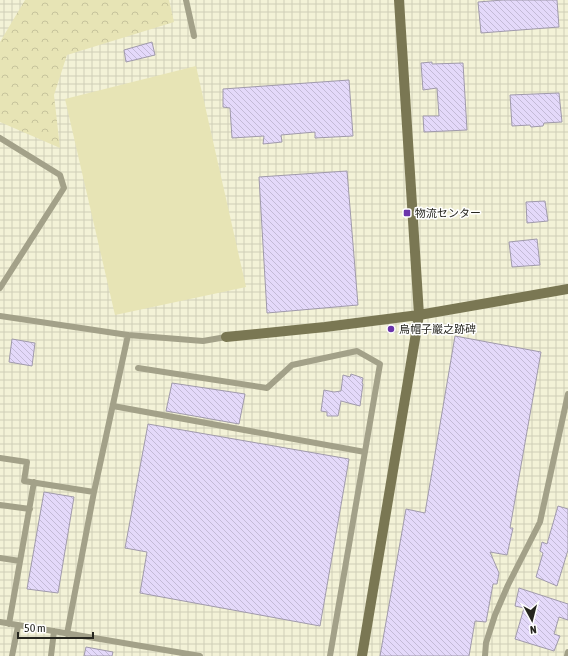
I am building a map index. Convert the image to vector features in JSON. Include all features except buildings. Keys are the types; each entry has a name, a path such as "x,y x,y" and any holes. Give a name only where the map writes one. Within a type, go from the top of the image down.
{"street":[{"path":"362,656 419,315 399,0"},
{"path":"226,337 325,327 419,315 568,289"}],"lane":[{"path":"186,0 194,36"},
{"path":"0,138 60,175 64,188 0,288"},
{"path":"0,316 128,335 203,341 226,337"},
{"path":"67,634 94,492 128,335"},
{"path":"138,368 267,388 292,365 357,351 380,364 330,656"},
{"path":"485,656 486,643 495,615 508,585 540,522 568,394"},
{"path":"113,406 365,452"},
{"path":"0,458 27,462 24,481 94,492"},
{"path":"9,624 34,482"},
{"path":"0,505 30,509"},
{"path":"0,558 20,561"},
{"path":"0,622 200,656"},
{"path":"12,656 18,626"},
{"path":"51,656 54,632"},
{"path":"567,656 568,652"}],"shaded area":[{"path":"0,0 568,0 568,656 0,656"}],"green space":[{"path":"25,0 169,0 174,22 67,55 54,95 60,148 0,122 0,42"},
{"path":"196,66 246,287 115,315 65,99"}],"place":[{"name":"物流センター","path":"407,213"},
{"name":"烏帽子巖之跡碑","path":"391,329"}]}
